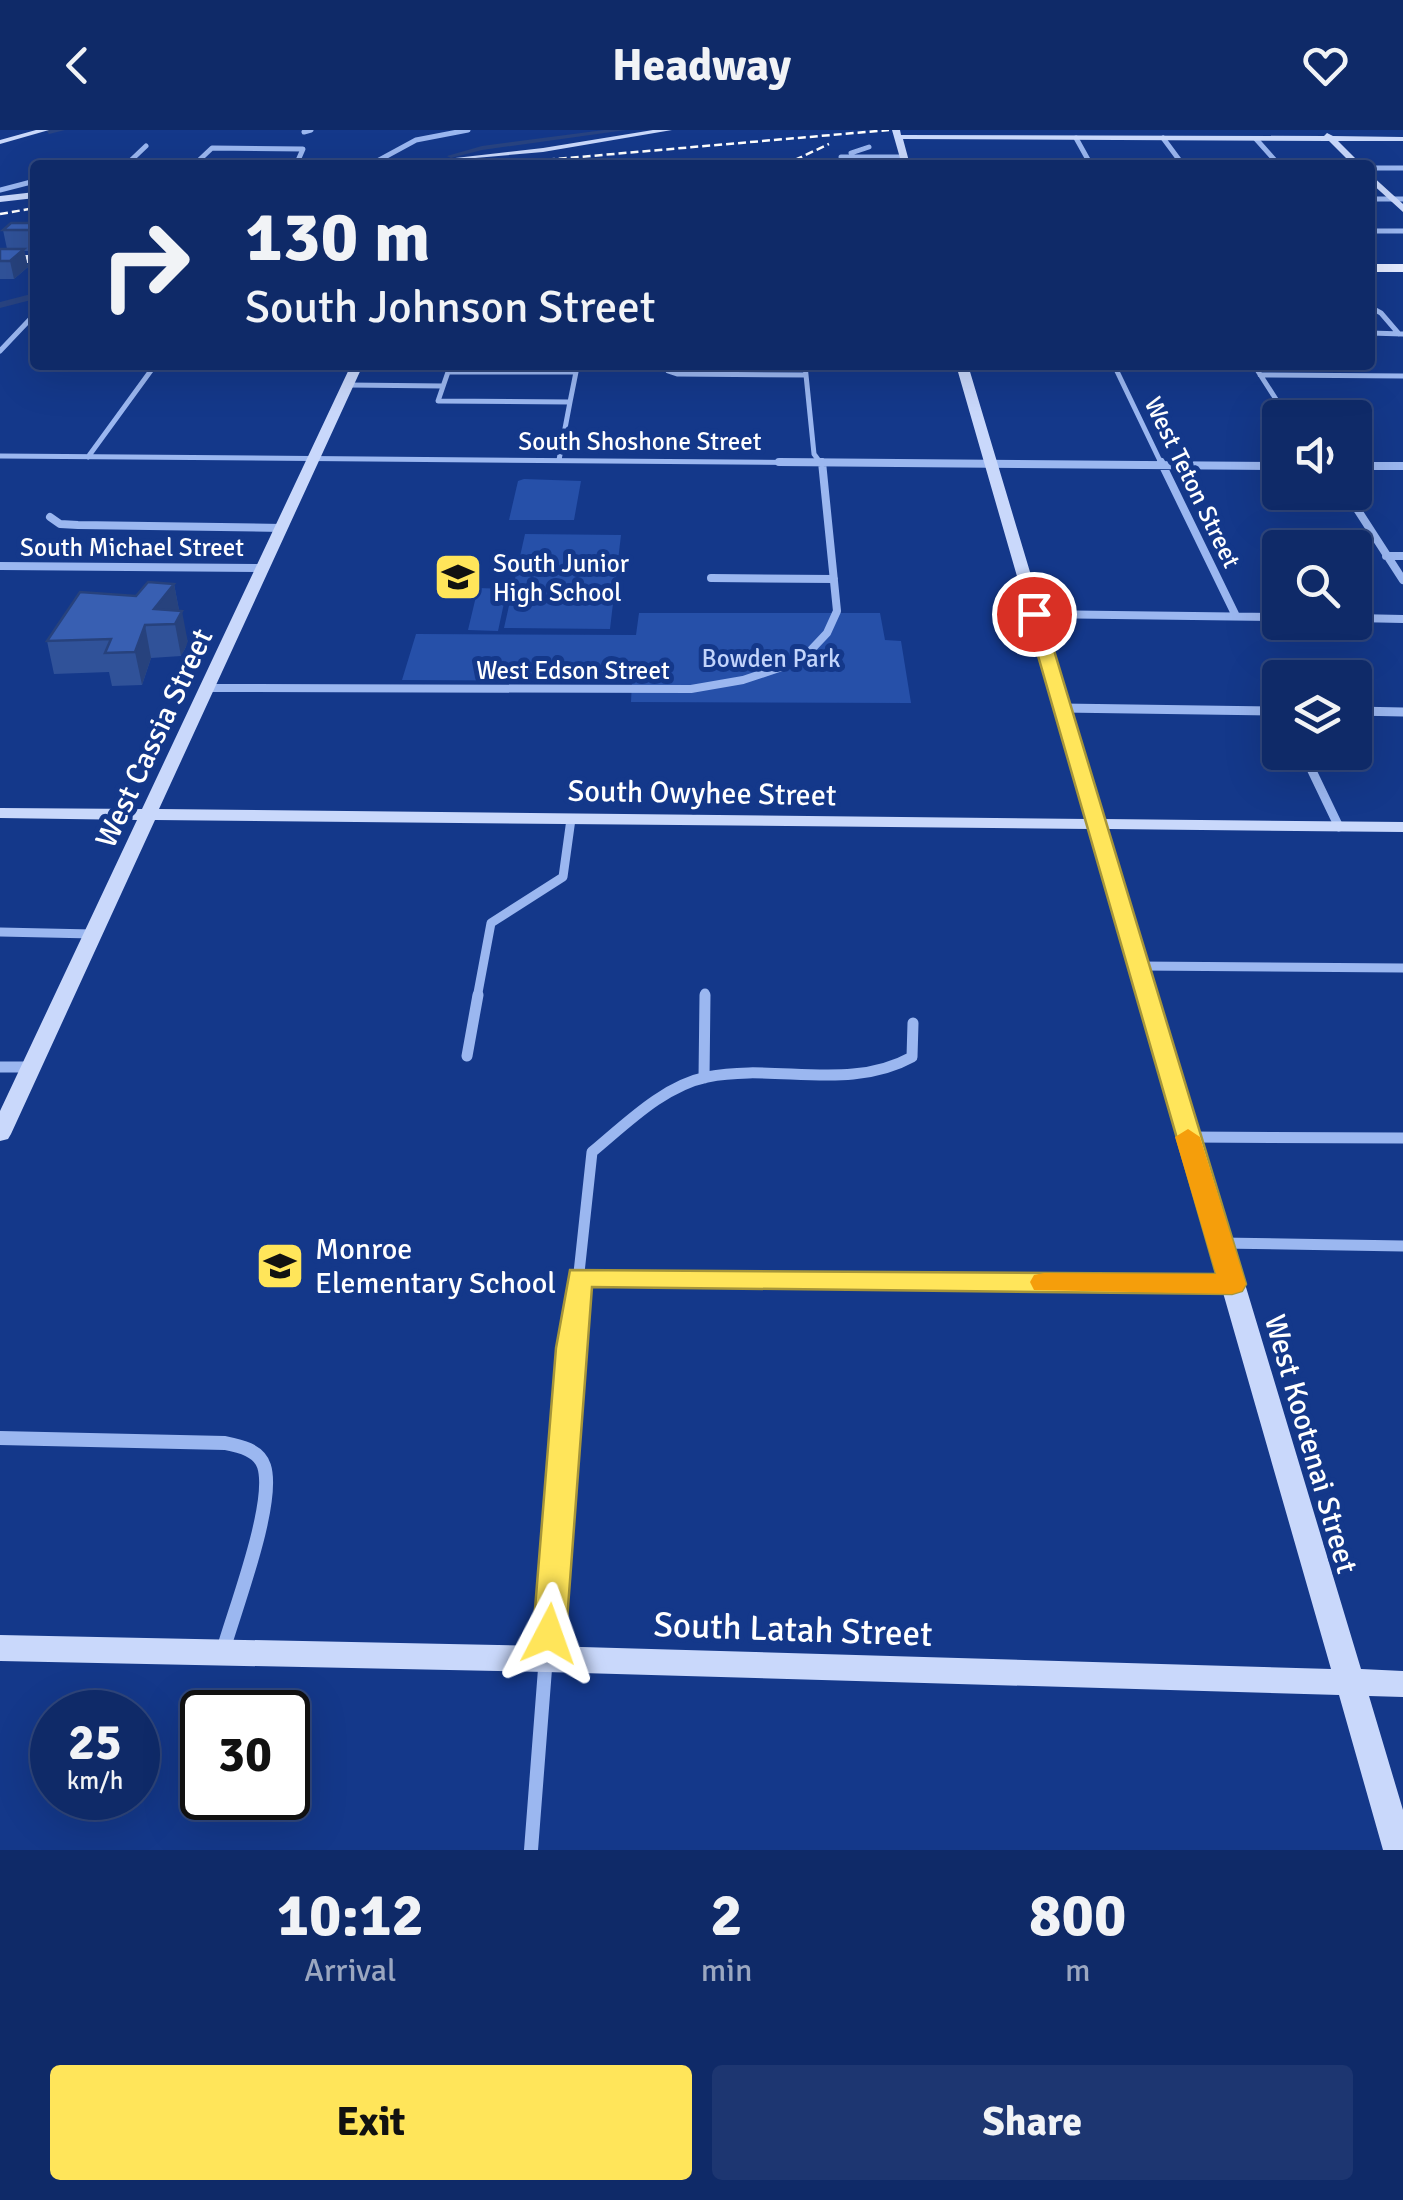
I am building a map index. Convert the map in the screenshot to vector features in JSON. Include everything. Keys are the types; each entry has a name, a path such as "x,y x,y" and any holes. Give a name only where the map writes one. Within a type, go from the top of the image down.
{"main road":[{"path":"0,259 30,260"},
{"path":"1375,268 1403,270"}],"street":[{"path":"0,142 45,130"},
{"path":"304,132 311,130"},
{"path":"379,160 416,140 468,130"},
{"path":"473,160 554,152 668,130"},
{"path":"1322,130 1353,160"},
{"path":"411,134 416,140"},
{"path":"447,160 649,134"},
{"path":"905,160 897,134 1403,139"},
{"path":"1076,138 1088,160"},
{"path":"1163,138 1179,160"},
{"path":"1256,139 1275,160"},
{"path":"872,157 869,144 841,157 897,160"},
{"path":"131,160 146,146"},
{"path":"199,160 212,148 303,149 298,160"},
{"path":"1375,168 1403,168"},
{"path":"1375,180 1398,199 1403,209"},
{"path":"2,196 30,183"},
{"path":"2,196 30,196"},
{"path":"1375,231 1403,231"},
{"path":"1375,310 1401,334"},
{"path":"0,350 30,319"},
{"path":"1375,334 1401,334"},
{"path":"88,457 151,370"},
{"name":"West Cassia Street","path":"0,1134 355,370"},
{"path":"670,370 805,370"},
{"name":"West Edson Street","path":"208,688 633,692 707,687 776,670 812,651 831,632 837,611 822,462 814,454 805,370"},
{"name":"West Kootenai Street","path":"964,370 1399,1850"},
{"name":"West Teton Street","path":"1116,370 1236,616"},
{"path":"1257,370 1276,400"},
{"path":"560,460 571,402 576,372 448,372 438,401 571,402"},
{"path":"1260,375 1403,376"},
{"path":"348,386 443,386"},
{"name":"South Shoshone Street","path":"0,456 1262,466"},
{"path":"1372,466 1403,466"},
{"path":"1357,510 1403,580"},
{"path":"50,518 60,524 78,526 283,528"},
{"path":"1386,556 1403,556"},
{"name":"South Michael Street","path":"0,566 264,568"},
{"path":"711,578 834,579"},
{"path":"1034,614 1262,617"},
{"path":"1372,618 1403,619"},
{"path":"1062,708 1262,711"},
{"path":"1372,711 1403,712"},
{"path":"1311,770 1339,827"},
{"name":"South Owyhee Street","path":"0,813 1403,827"},
{"path":"467,1056 490,923 498,913 542,895 563,877 570,819"},
{"path":"0,932 94,934"},
{"path":"1138,966 1403,968"},
{"path":"704,1078 705,993"},
{"path":"531,1850 570,1348 592,1152 645,1109 704,1078 758,1072 879,1073 900,1067 912,1056 913,1023"},
{"path":"0,1067 32,1068"},
{"path":"1188,1137 1403,1138"},
{"path":"1219,1243 1403,1246"},
{"path":"580,1277 1232,1284"},
{"path":"0,1438 225,1443 255,1452 264,1464 266,1479 256,1535 222,1653"},
{"name":"South Latah Street","path":"0,1648 547,1659 1403,1684"}],"green space":[{"path":"518,481 581,481 574,520 509,520"},
{"path":"525,534 621,535 610,629 504,628"},
{"path":"478,588 507,589 498,631 468,630"},
{"name":"Bowden Park","path":"639,613 880,613 885,640 901,641 911,703 631,702 632,681 402,680 416,634 636,635"}],"building":[{"path":"11,223 30,223 30,230 3,230"},
{"path":"0,249 24,249 10,261 0,261"},
{"path":"148,582 174,584 154,609 182,611 175,624 145,625 135,652 105,653 111,639 47,641 80,592 136,596"}],"waterway":[{"path":"49,132 61,130"},
{"path":"451,156 482,148 622,130"},
{"path":"0,305 30,297"}],"railway":[{"path":"544,160 889,130"},
{"path":"795,160 829,144"},
{"path":"0,214 30,209"}],"slow traffic":[{"path":"1044,1282 1232,1284 1188,1137"}],"place":[{"name":"South Junior High School","path":"458,577"},
{"name":"Monroe Elementary School","path":"280,1266"}],"route":[{"path":"549,1634 570,1348 580,1277 1232,1284 1034,614"}]}
